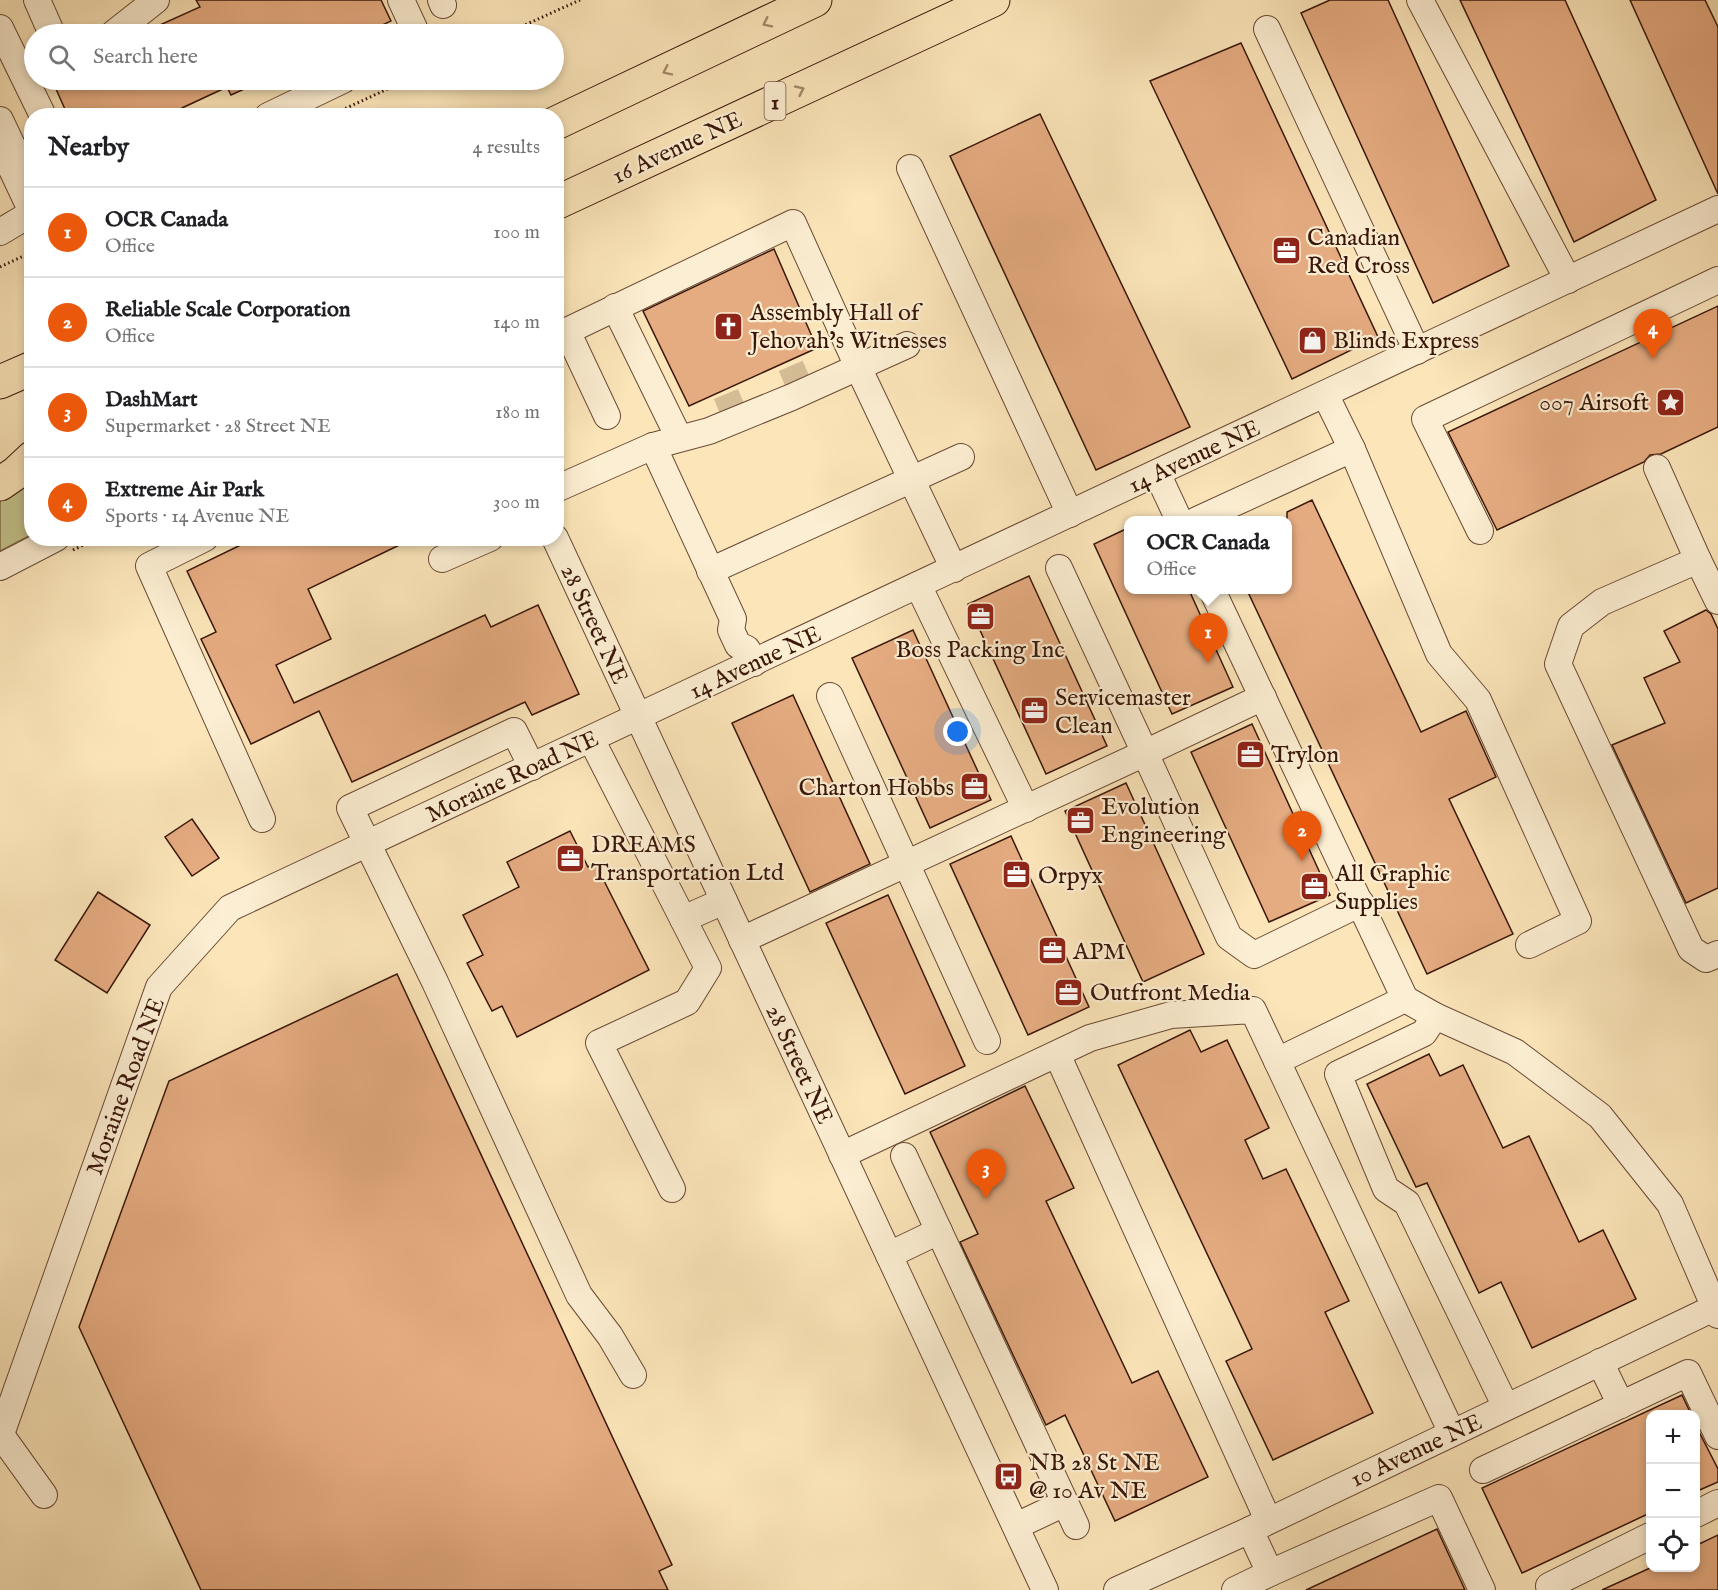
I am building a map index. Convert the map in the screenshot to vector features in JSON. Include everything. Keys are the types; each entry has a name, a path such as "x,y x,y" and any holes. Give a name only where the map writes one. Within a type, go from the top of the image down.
{"highway":[{"path":"564,119 815,0"},
{"name":"16 Avenue NE","path":"564,199 993,0"},
{"path":"0,463 24,452"},
{"path":"0,484 24,465"}],"street":[{"path":"37,0 48,24"},
{"path":"126,24 156,0"},
{"path":"401,0 412,24"},
{"path":"1420,0 1568,280"},
{"path":"0,28 24,68"},
{"path":"1267,29 1417,351"},
{"path":"35,90 40,108"},
{"path":"285,108 322,90"},
{"path":"0,120 24,169"},
{"path":"0,144 24,204"},
{"path":"910,168 1070,514"},
{"path":"0,172 24,208"},
{"name":"14 Avenue NE","path":"638,717 750,656 954,569 1718,209"},
{"path":"0,232 24,217"},
{"path":"607,416 567,331 794,223 850,371 912,479 954,569"},
{"path":"1480,531 1425,419 1718,280"},
{"path":"615,308 679,438"},
{"path":"564,485 653,446 679,438 714,421 792,398 907,345"},
{"path":"809,372 822,367 850,371"},
{"path":"745,400 784,383"},
{"path":"1325,394 1352,449 1439,654 1478,700 1578,921 1529,945"},
{"path":"653,446 732,619 742,624 749,640 750,656"},
{"path":"1206,516 1352,449"},
{"path":"710,572 961,457"},
{"path":"1657,468 1718,601"},
{"path":"1156,473 1177,516"},
{"path":"0,567 41,546"},
{"path":"189,546 148,566 262,819"},
{"path":"442,559 471,546"},
{"name":"28 Street NE","path":"559,546 1045,1590"},
{"path":"1698,560 1602,602 1571,626 1558,664 1691,949 1706,959 1718,954"},
{"path":"1059,568 1228,938 1254,955 1361,903"},
{"path":"918,585 1026,809"},
{"path":"1214,594 1405,999 1435,1016 1515,1052 1600,1116 1670,1204 1716,1311"},
{"path":"830,696 987,1041"},
{"path":"742,940 1263,697"},
{"name":"Moraine Road NE","path":"0,1436 159,987 230,908 638,717"},
{"path":"532,767 514,731 350,808 450,1014 579,1295 610,1336 633,1375"},
{"path":"591,739 708,968 687,1002 599,1044 672,1190"},
{"path":"683,919 724,901"},
{"path":"1277,1061 1405,999"},
{"path":"842,1155 1090,1038 1171,1016 1253,1010 1452,1433"},
{"path":"1435,1016 1424,1034 1338,1074 1386,1189 1407,1203 1506,1407"},
{"path":"1057,1054 1259,1525 1270,1573"},
{"path":"904,1156 1076,1526"},
{"path":"889,1255 939,1231"},
{"name":"10 Avenue NE","path":"1117,1590 1259,1525 1600,1362 1716,1311"},
{"path":"1600,1362 1621,1405"},
{"path":"1483,1470 1688,1373 1718,1436"},
{"path":"0,1436 44,1495"},
{"path":"1235,1590 1439,1498 1482,1590"},
{"path":"1016,1527 1065,1503"},
{"path":"1700,1512 1718,1503"},
{"path":"1551,1590 1549,1586 1646,1538"}],"path":[{"path":"527,24 580,0"},
{"path":"346,108 385,90"},
{"path":"0,267 24,256"}],"shaded area":[{"path":"24,488 24,539 0,551 0,500"}],"building":[{"path":"196,0 381,0 391,21 385,24 162,24 200,7"},
{"path":"1330,0 1388,0 1509,266 1433,303 1301,13"},
{"path":"1460,0 1565,0 1656,200 1574,242"},
{"path":"1630,0 1705,0 1718,27 1718,194"},
{"path":"1241,43 1378,337 1292,379 1150,81"},
{"path":"56,90 221,90 182,108 64,108"},
{"path":"228,90 242,90 231,95"},
{"path":"1040,114 1190,427 1096,470 950,156"},
{"name":"Assembly Hall of Jehovah's Witnesses","path":"774,249 817,348 689,406 643,311"},
{"path":"1718,306 1718,427 1661,454 1650,455 1644,462 1497,530 1448,432"},
{"path":"1312,500 1421,732 1466,711 1496,777 1449,799 1513,934 1427,974 1249,594 1292,594 1292,516 1287,516 1287,512"},
{"path":"1124,530 1124,594 1191,594 1233,687 1172,714 1094,544"},
{"path":"239,546 397,546 308,589 331,639 276,665 294,703 485,615 491,627 538,605 579,694 532,715 525,702 352,782 319,711 251,744 201,639 216,632 187,571"},
{"path":"1029,576 1107,746 1046,774 968,604"},
{"path":"1706,610 1711,614 1718,629 1718,888 1686,903 1612,745 1665,723 1644,678 1680,662 1664,631"},
{"path":"913,630 991,800 930,828 852,658"},
{"path":"793,695 870,864 810,892 732,723"},
{"path":"1252,724 1330,895 1269,922 1191,752"},
{"path":"1126,783 1204,954 1143,982 1065,811"},
{"path":"192,819 219,858 192,876 165,837"},
{"path":"570,831 588,867 595,863 649,970 517,1037 502,1006 492,1011 467,963 483,955 463,915 519,887 507,862"},
{"path":"1011,836 1089,1007 1028,1035 950,864"},
{"path":"98,892 150,925 107,993 55,960"},
{"path":"888,895 965,1066 905,1094 826,923"},
{"path":"397,974 672,1565 659,1571 668,1590 201,1590 79,1327 169,1081"},
{"path":"1190,1030 1201,1052 1227,1040 1269,1128 1245,1140 1263,1179 1286,1169 1349,1301 1325,1312 1373,1413 1273,1460 1226,1361 1252,1349 1118,1065"},
{"path":"1429,1054 1440,1076 1463,1065 1503,1148 1529,1136 1579,1242 1603,1230 1636,1299 1532,1348 1501,1282 1479,1293 1427,1183 1416,1187 1367,1084"},
{"path":"1025,1086 1074,1188 1046,1201 1132,1383 1158,1371 1208,1477 1115,1521 1065,1415 1046,1425 960,1242 978,1234 930,1132"},
{"path":"1682,1395 1689,1410 1650,1410"},
{"path":"1646,1412 1646,1515 1522,1573 1482,1488"},
{"path":"1700,1434 1718,1469 1718,1482 1700,1490"},
{"path":"1437,1529 1465,1590 1306,1590"},
{"path":"1718,1535 1718,1590 1602,1590 1646,1570 1646,1572 1700,1572 1700,1544"}],"tunnel":[{"path":"784,383 809,372"},
{"path":"719,411 745,400"}],"place":[{"name":"Canadian Red Cross","path":"1286,251"},
{"name":"Assembly Hall of Jehovah's Witnesses","path":"729,326"},
{"name":"Blinds Express","path":"1312,340"},
{"name":"Extreme Air Park","path":"1653,359"},
{"name":"007 Airsoft","path":"1670,402"},
{"name":"Boss Packing Inc","path":"980,616"},
{"name":"OCR Canada","path":"1208,663"},
{"name":"Servicemaster Clean","path":"1034,711"},
{"name":"Trylon","path":"1250,754"},
{"name":"Charton Hobbs","path":"975,787"},
{"name":"Evolution Engineering","path":"1080,820"},
{"name":"DREAMS Transportation Ltd","path":"570,858"},
{"name":"Reliable Scale Corporation","path":"1302,861"},
{"name":"Orpyx","path":"1017,875"},
{"name":"All Graphic Supplies","path":"1314,887"},
{"name":"APM","path":"1052,951"},
{"name":"Outfront Media","path":"1069,992"},
{"name":"DashMart","path":"986,1199"},
{"name":"NB 28 St NE @ 10 Av NE","path":"1008,1476"}]}
